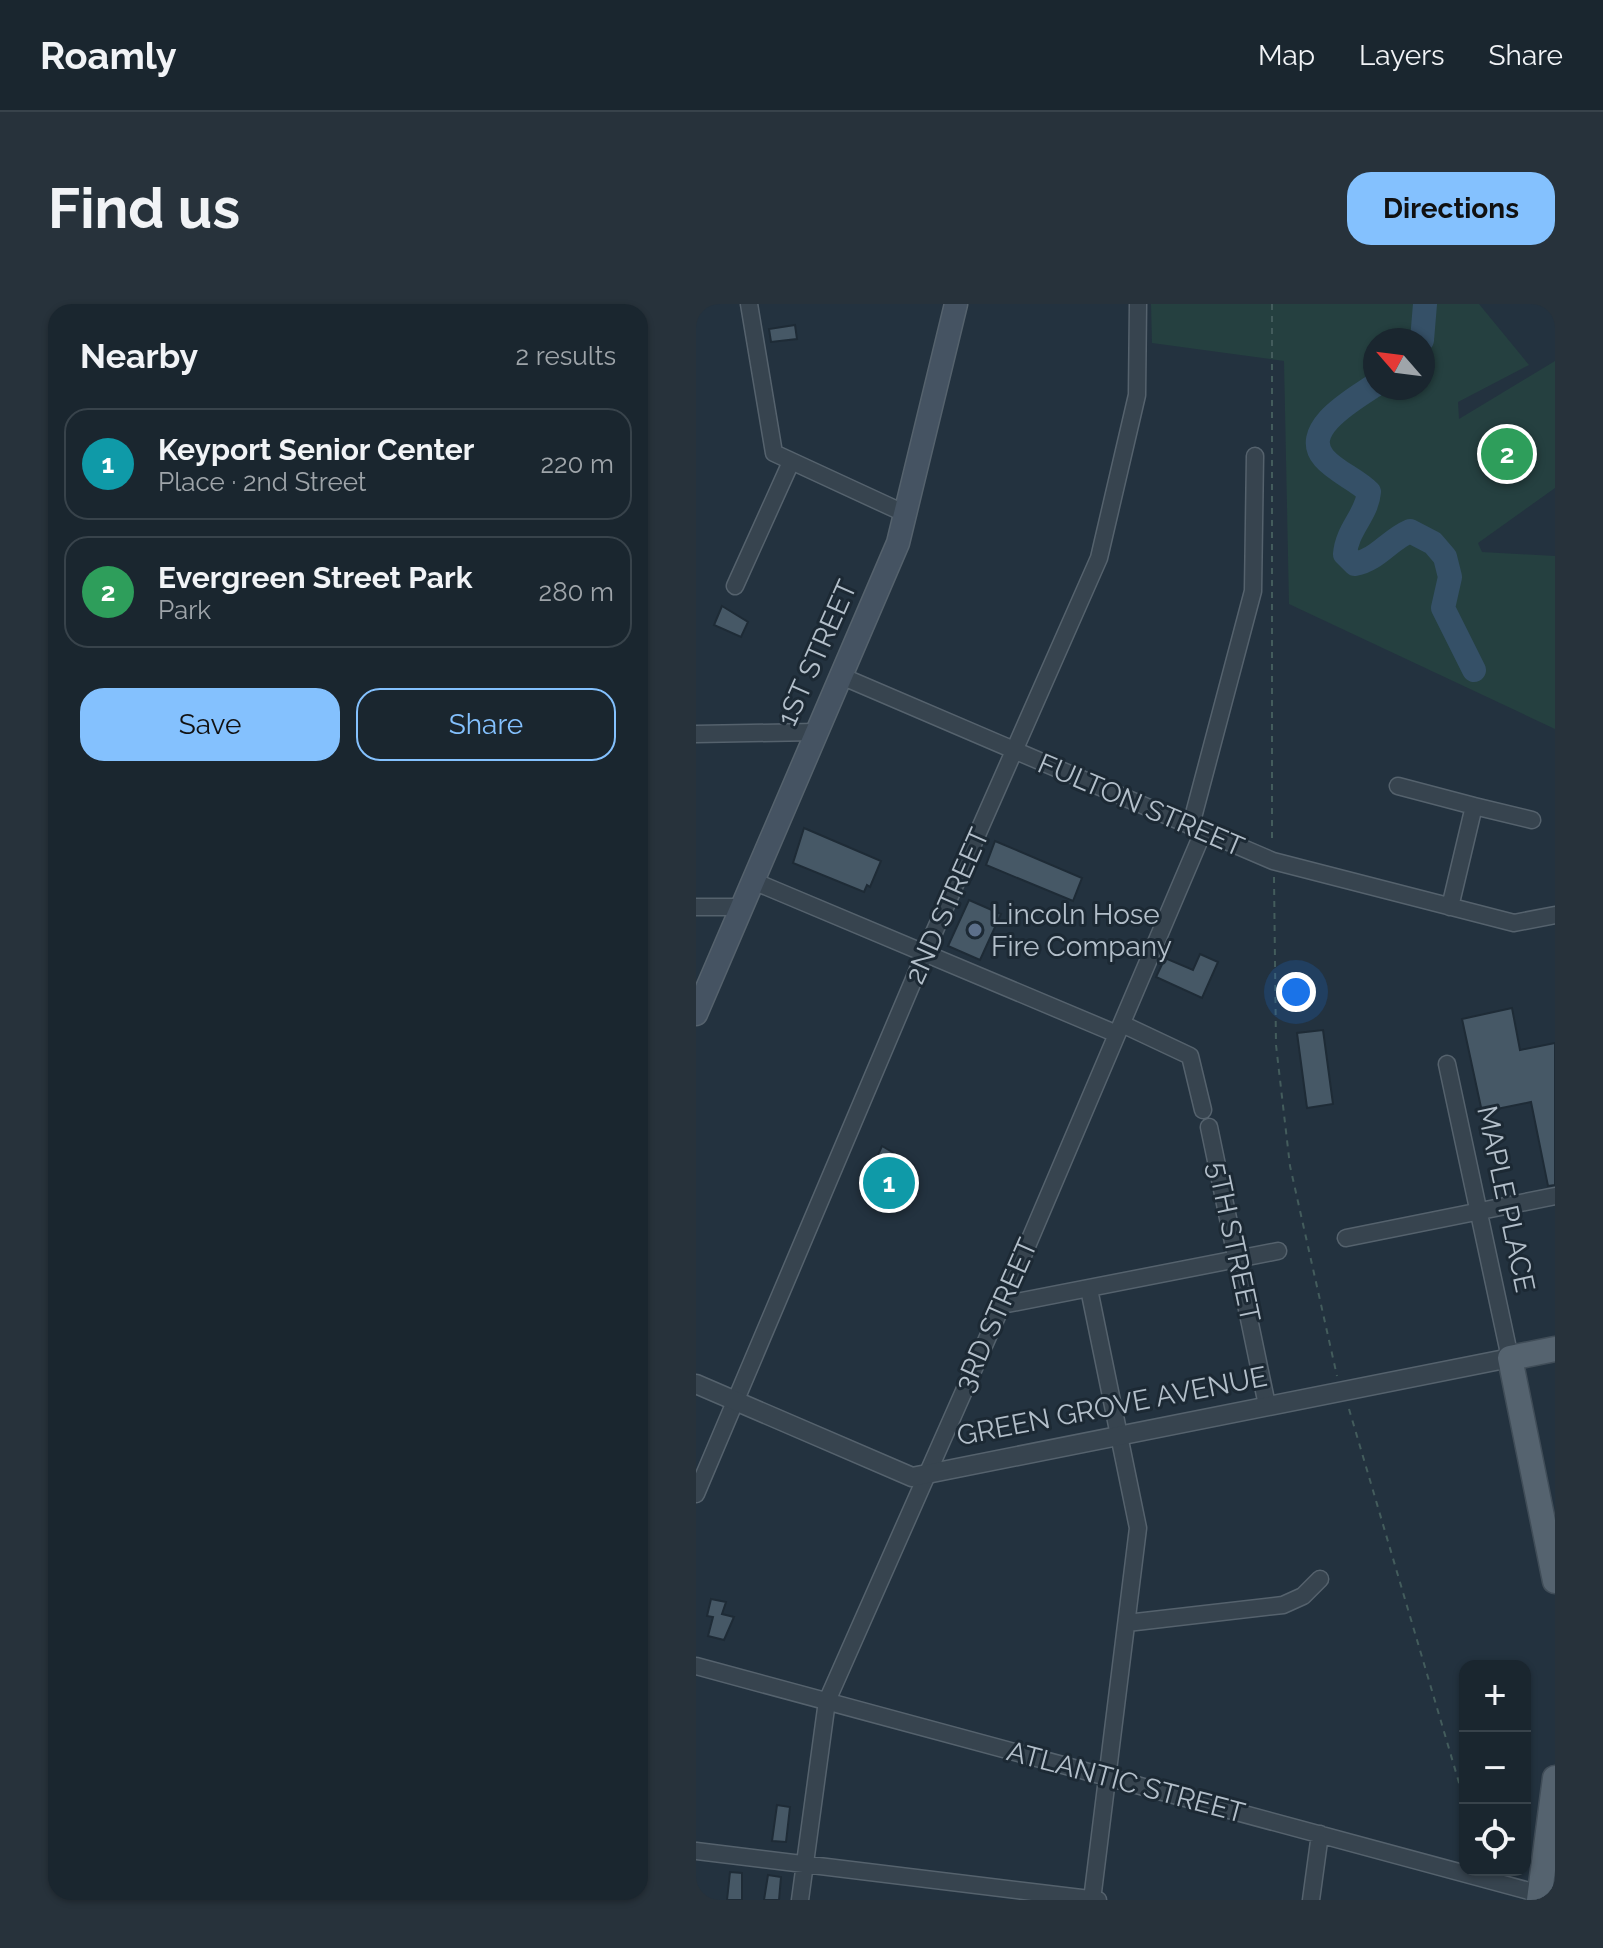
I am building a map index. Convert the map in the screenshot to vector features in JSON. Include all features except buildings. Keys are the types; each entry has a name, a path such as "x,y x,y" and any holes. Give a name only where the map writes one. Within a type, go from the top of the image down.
{"main road":[{"name":"1ST STREET","path":"696,1014 898,543 956,304"},
{"name":"GREEN GROVE AVENUE","path":"1510,1358 1555,1349"},
{"name":"MAPLE PLACE","path":"1510,1358 1548,1509 1555,1581"},
{"path":"1545,1898 1555,1778"}],"street":[{"path":"749,304 774,453 906,514"},
{"name":"2ND STREET","path":"696,1494 925,953 1099,558 1137,395 1138,304"},
{"name":"3RD STREET","path":"800,1900 827,1701 1002,1305 1119,1029 1197,828 1253,591 1255,456"},
{"path":"735,586 791,462"},
{"name":"FULTON STREET","path":"841,676 1273,861 1514,923 1555,915"},
{"path":"696,734 816,732"},
{"path":"1398,786 1532,820"},
{"path":"1450,907 1474,806"},
{"path":"753,881 925,953 1190,1056 1203,1110"},
{"path":"696,907 741,907"},
{"name":"MAPLE PLACE","path":"1447,1064 1510,1358"},
{"name":"5TH STREET","path":"1209,1127 1267,1405"},
{"path":"1346,1238 1555,1196"},
{"path":"1002,1305 1278,1251"},
{"path":"696,1851 1094,1900 1138,1528 1089,1289"},
{"name":"GREEN GROVE AVENUE","path":"696,1384 912,1477 1510,1358"},
{"path":"1127,1623 1283,1605 1303,1596 1320,1579"},
{"name":"ATLANTIC STREET","path":"696,1666 1320,1834 1545,1898"},
{"path":"1311,1900 1320,1834"}],"path":[{"path":"1272,304 1276,1045 1290,1166 1333,1367 1343,1391 1459,1783"}],"green space":[{"path":"1151,304 1479,304 1529,365 1458,402 1459,419 1555,361 1555,488 1478,543 1482,552 1555,556 1555,729 1289,604 1284,361 1152,343"}],"waterway":[{"path":"1423,328 1425,304"},
{"path":"1363,393 1333,416 1319,436 1318,447 1324,458 1369,492 1365,508 1349,537 1345,554 1355,564 1363,562 1410,531 1433,543 1445,557 1450,577 1443,608 1474,670"}],"place":[{"name":"Evergreen Street Park","path":"1507,454"},
{"name":"Lincoln Hose Fire Company","path":"975,930"},
{"name":"Keyport Senior Center","path":"889,1183"}]}
